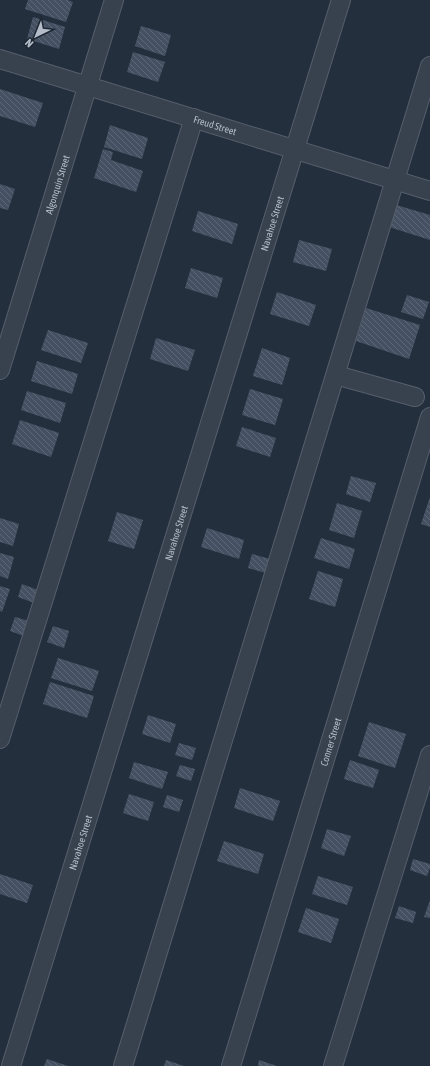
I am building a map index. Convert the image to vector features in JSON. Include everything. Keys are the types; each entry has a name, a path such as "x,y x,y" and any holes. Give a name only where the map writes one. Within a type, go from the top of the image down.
{"street":[{"name":"Algonquin Street","path":"0,370 114,0"},
{"name":"Navahoe Street","path":"12,1066 341,0"},
{"name":"Freud Street","path":"0,59 430,191"},
{"path":"123,1066 430,66"},
{"path":"0,740 194,118"},
{"path":"343,377 416,397"},
{"name":"Conner Street","path":"231,1066 430,417"},
{"path":"333,1066 430,755"}],"building":[{"path":"28,0 68,0 73,2 66,22 25,9"},
{"path":"33,17 65,27 59,49 27,39"},
{"path":"141,26 171,35 165,56 135,46"},
{"path":"133,52 165,62 158,82 127,72"},
{"path":"0,89 43,103 35,127 0,116"},
{"path":"110,125 148,138 142,159 104,147"},
{"path":"103,149 113,152 111,160 143,171 136,192 94,178"},
{"path":"0,184 15,189 8,210 0,208"},
{"path":"393,204 430,215 430,240 386,226"},
{"path":"198,211 238,224 232,244 192,231"},
{"path":"299,240 332,249 326,271 293,262"},
{"path":"191,268 223,278 217,298 185,288"},
{"path":"277,292 316,305 309,326 270,314"},
{"path":"407,295 429,302 423,319 401,312"},
{"path":"366,308 420,325 409,359 356,341"},
{"path":"48,330 88,343 81,363 41,350"},
{"path":"156,338 195,350 188,371 150,359"},
{"path":"262,348 290,358 282,385 253,376"},
{"path":"37,361 78,374 72,394 31,381"},
{"path":"250,389 283,399 275,425 242,415"},
{"path":"27,391 66,403 60,423 21,410"},
{"path":"20,420 59,433 51,457 12,444"},
{"path":"242,427 276,438 270,457 236,446"},
{"path":"351,476 376,483 370,502 346,494"},
{"path":"430,497 430,527 421,524"},
{"path":"337,503 362,511 354,538 329,530"},
{"path":"117,512 143,520 134,549 108,541"},
{"path":"0,518 19,524 13,546 0,542"},
{"path":"207,528 244,540 239,559 201,547"},
{"path":"321,538 355,549 349,569 314,558"},
{"path":"0,553 14,557 8,579 0,576"},
{"path":"252,554 270,559 266,573 248,568"},
{"path":"318,571 343,579 335,607 309,599"},
{"path":"22,584 38,590 34,603 18,597"},
{"path":"0,586 10,589 2,612 0,611"},
{"path":"15,617 29,621 24,636 10,631"},
{"path":"53,626 69,631 64,648 47,642"},
{"path":"58,658 99,671 92,691 51,678"},
{"path":"50,682 94,696 87,718 43,704"},
{"path":"148,715 176,724 170,743 142,734"},
{"path":"369,722 406,734 395,768 358,756"},
{"path":"179,743 196,748 192,760 175,755"},
{"path":"350,760 379,770 373,788 344,779"},
{"path":"134,762 168,772 162,789 129,778"},
{"path":"180,765 195,769 191,781 176,776"},
{"path":"240,788 280,801 273,821 234,808"},
{"path":"129,794 154,802 148,821 123,813"},
{"path":"167,795 183,800 179,812 163,807"},
{"path":"327,829 351,836 344,856 321,848"},
{"path":"224,841 264,854 258,874 217,861"},
{"path":"413,859 430,864 427,876 410,870"},
{"path":"0,874 33,885 27,903 0,894"},
{"path":"318,876 353,887 347,905 312,894"},
{"path":"430,900 430,918 424,917"},
{"path":"399,906 416,912 413,923 395,918"},
{"path":"306,908 339,919 331,943 298,932"},
{"path":"47,1059 68,1066 44,1066"},
{"path":"166,1060 184,1066 164,1066"},
{"path":"259,1060 277,1066 258,1066"}]}
